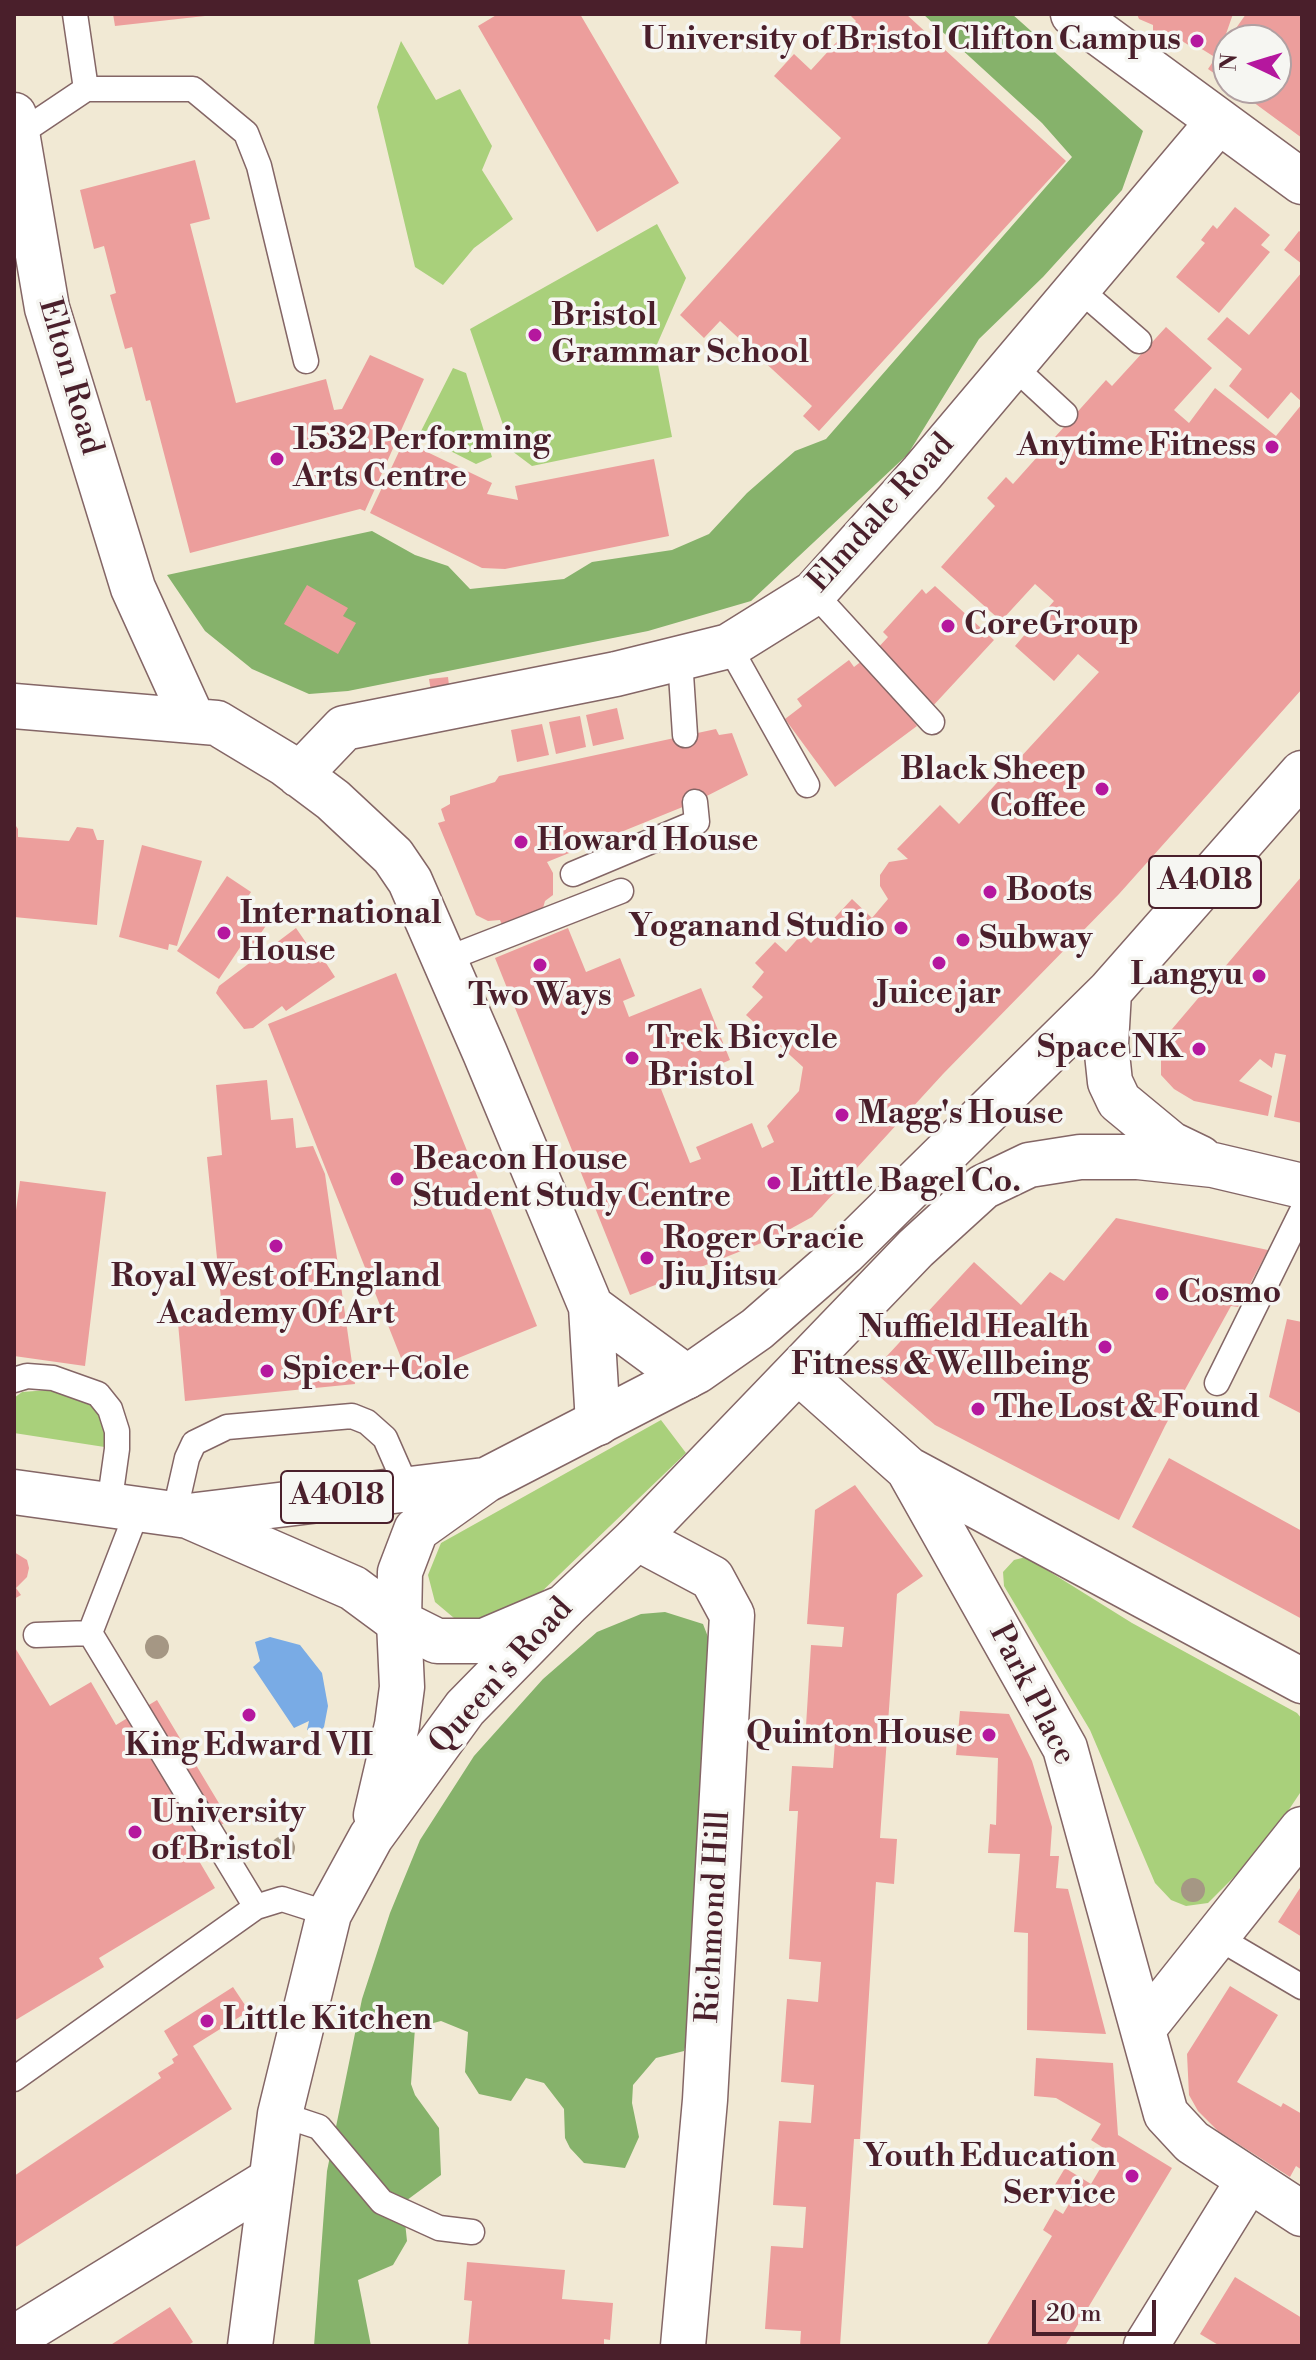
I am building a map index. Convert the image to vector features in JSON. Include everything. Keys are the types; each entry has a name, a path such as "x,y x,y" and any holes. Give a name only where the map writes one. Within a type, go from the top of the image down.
{"street":[{"path":"1073,14 1302,182"},
{"name":"Elmdale Road","path":"292,770 344,728 680,659 729,646 814,593 1013,366 1219,121"},
{"name":"Elton Road","path":"15,126 47,308 133,588 205,721"},
{"path":"14,706 205,721 292,770 333,800 393,856 410,881 591,1307 598,1423"},
{"name":"A4018","path":"399,1622 400,1572 416,1530 486,1480 686,1377 757,1329 844,1253 1109,992 1302,773"},
{"name":"A4018","path":"1109,992 1106,1044 1110,1082 1119,1101 1171,1144 1213,1165 1302,1186"},
{"name":"Queen's Road","path":"250,2346 280,2114 329,1914 371,1837 465,1708 637,1538 916,1248 983,1187 1029,1165 1080,1157 1138,1157 1213,1165"},
{"path":"591,1307 686,1377"},
{"name":"Park Place","path":"799,1372 908,1469 1302,1681"},
{"name":"Park Place","path":"908,1469 1065,1748 1166,2114 1192,2142 1302,2214"},
{"name":"A4018","path":"152,1512 486,1480"},
{"name":"A4018","path":"14,1492 152,1512 353,1588 399,1622 437,1641 484,1641 564,1607"},
{"name":"Richmond Hill","path":"637,1538 712,1578 732,1615 705,2100 683,2346"},
{"path":"371,1837 397,1725 402,1687 399,1622"},
{"path":"1143,2029 1302,1829"},
{"path":"14,2338 271,2180"},
{"path":"1146,2346 1248,2181"}],"lane":[{"path":"75,14 86,89"},
{"path":"15,126 86,89 193,89 246,133 259,166 306,361"},
{"path":"1078,288 1139,341"},
{"path":"1013,366 1065,414"},
{"path":"814,593 932,722"},
{"path":"729,646 807,785"},
{"path":"680,659 685,735"},
{"path":"573,874 697,822 695,802"},
{"path":"444,960 621,891"},
{"path":"1217,1383 1302,1211"},
{"path":"14,1380 27,1376 53,1378 98,1394 110,1409 117,1431 117,1449 152,1512"},
{"path":"90,1633 152,1512 194,1443 227,1427 352,1416 367,1422 385,1438 407,1488"},
{"path":"36,1635 90,1633"},
{"path":"90,1633 256,1907"},
{"path":"14,2079 256,1907 282,1899 329,1914"},
{"path":"1217,1937 1302,1987"},
{"path":"280,2114 319,2127 382,2202 439,2228 472,2232"}],"green space":[{"path":"923,14 1012,14 1143,131 1122,190 1043,277 979,339 908,454 751,601 648,631 348,691 309,694 252,669 205,631 167,575 372,531 415,555 448,566 470,589 564,579 592,562 672,550 709,534 747,493 795,451 826,439 1072,157 1042,123"},
{"path":"401,41 436,100 460,89 492,146 482,170 513,219 474,248 443,285 415,267 377,107"},
{"path":"657,224 686,278 655,349 672,437 532,466 512,451 470,329"},
{"path":"453,368 466,373 492,457 476,464 419,435"},
{"path":"49,1390 93,1403 106,1422 111,1448 14,1433 14,1398 22,1392"},
{"path":"661,1420 686,1453 534,1599 498,1619 469,1622 454,1618 435,1602 428,1575 441,1543"},
{"path":"1026,1557 1132,1623 1297,1713 1302,1719 1302,1790 1264,1847 1208,1903 1186,1906 1171,1900 1155,1883 1090,1730 1004,1586 1003,1572 1014,1560"},
{"path":"665,1612 703,1624 713,1650 692,2022 684,2051 656,2058 633,2085 632,2103 639,2137 625,2168 584,2163 565,2138 564,2109 544,2083 526,2078 511,2101 479,2094 465,2072 468,2032 441,2021 415,2028 411,2084 415,2095 439,2128 441,2175 403,2203 407,2241 393,2265 358,2280 371,2346 314,2346 327,2171 362,1999 390,1913 420,1840 474,1756 543,1679 597,1632 641,1614"}],"water":[{"path":"270,1637 300,1645 322,1673 328,1706 324,1727 317,1734 307,1730 309,1721 294,1728 253,1667 260,1661 255,1642"}],"building":[{"path":"113,14 204,14 205,16 115,26"},
{"path":"498,14 580,14 679,183 597,232 478,26"},
{"path":"849,14 906,14 1066,161 819,431 803,416 812,406 720,321 704,338 680,315 841,138 774,76 794,54 811,70 856,21"},
{"path":"1137,14 1233,14 1229,24 1212,24 1212,55 1164,30 1158,34 1153,32 1153,25 1139,19"},
{"path":"1246,14 1302,14 1302,138 1256,104 1292,104 1292,24 1239,24"},
{"path":"195,160 210,219 190,224 236,403 326,379 334,410 342,409 370,355 424,379 365,511 360,509 190,553 150,400 146,401 132,347 125,349 110,295 116,293 104,246 94,249 80,190"},
{"path":"1235,207 1270,235 1261,245 1270,252 1219,313 1176,277 1205,243 1201,240 1213,225 1217,229"},
{"path":"1299,231 1302,233 1302,264 1284,250"},
{"path":"1302,272 1302,402 1291,392 1268,419 1229,386 1242,369 1207,339 1227,317 1249,335"},
{"path":"1166,327 1212,368 1174,410 1189,423 1215,388 1276,436 1302,404 1302,689 1119,894 943,1074 812,1217 774,1238 630,1295 495,958 568,928 586,972 620,958 635,996 623,1001 629,1017 701,988 730,1060 661,1089 690,1163 701,1159 696,1147 752,1123 762,1148 774,1142 767,1126 799,1091 803,1067 746,1015 763,997 752,987 764,972 755,963 775,942 786,952 802,934 811,943 852,899 872,918 888,899 880,886 880,875 889,862 908,859 897,849 940,805 959,824 1099,672 1078,654 1054,681 1015,646 1054,601 1035,584 1001,621 941,567 995,506 987,498 1006,477 1013,484 1106,380 1112,386"},
{"path":"404,441 492,483 487,494 518,500 515,486 654,459 669,536 505,569 482,568 370,513"},
{"path":"307,585 348,608 343,616 356,623 338,654 284,624"},
{"path":"935,586 994,640 931,708 875,651 888,637 883,632 922,589 926,594"},
{"path":"867,657 917,726 835,787 785,719 802,706 797,699 849,660 854,667"},
{"path":"448,677 450,694 432,697 429,679"},
{"path":"617,708 624,739 593,746 586,715"},
{"path":"580,716 586,747 556,754 549,722"},
{"path":"542,724 549,755 517,762 511,730"},
{"name":"Howard House","path":"716,729 719,735 732,733 748,775 695,802 547,862 553,873 553,895 545,901 543,908 502,925 500,920 488,921 476,915 438,823 445,821 441,809 450,804 450,796 495,782 499,776"},
{"path":"14,823 18,837 69,841 77,827 93,829 97,840 104,840 97,925 14,917"},
{"path":"142,845 202,861 177,946 169,944 168,950 119,937"},
{"name":"International House","path":"227,876 251,892 241,907 267,924 251,948 243,943 219,979 177,951"},
{"path":"1302,876 1302,1123 1274,1117 1286,1055 1275,1053 1272,1068 1260,1059 1239,1081 1272,1096 1268,1116 1194,1101 1174,1089 1161,1075 1161,1042"},
{"path":"296,928 320,963 324,960 335,977 286,1011 282,1006 253,1028 244,1029 216,993 219,986"},
{"name":"Beacon House Student Study Centre","path":"396,973 537,1326 409,1378 268,1024"},
{"name":"Royal West of England Academy Of Art","path":"267,1080 271,1120 293,1118 296,1148 313,1146 325,1174 355,1384 185,1401 178,1323 223,1319 207,1157 222,1155 216,1085"},
{"path":"20,1181 106,1192 85,1366 14,1356 14,1225"},
{"path":"1116,1218 1268,1250 1238,1307 1231,1306 1165,1426 1119,1520 935,1425 873,1371 974,1262 1021,1305 1050,1272 1064,1281"},
{"path":"1287,1319 1302,1322 1302,1414 1269,1397"},
{"path":"1169,1458 1302,1531 1302,1619 1132,1527"},
{"path":"855,1485 923,1576 897,1594 880,1838 897,1839 894,1884 876,1882 860,2139 854,2139 840,2346 800,2346 801,2331 765,2329 771,2246 803,2248 806,2207 773,2205 779,2121 811,2123 814,2085 781,2082 787,1999 818,2002 821,1962 789,1959 798,1811 789,1811 792,1766 833,1768 836,1728 806,1726 811,1645 842,1647 844,1627 807,1624 815,1510"},
{"path":"14,1552 27,1560 29,1568 27,1577 16,1588 21,1595 14,1599"},
{"path":"14,1646 50,1706 91,1682 116,1725 157,1700 229,1820 189,1844 215,1888 99,1958 104,1967 14,2021"},
{"path":"960,1711 1009,1714 1032,1761 1052,1827 1050,1856 1059,1856 1056,1888 1068,1889 1106,2034 1027,2030 1028,1933 1014,1932 1020,1854 988,1853 990,1824 996,1825 998,1758 956,1755"},
{"path":"1302,1885 1302,1937 1278,1922"},
{"path":"1230,1986 1278,2015 1237,2082 1281,2107 1283,2103 1302,2114 1302,2170 1296,2166 1290,2177 1218,2131 1198,2111 1189,2095 1187,2054"},
{"path":"233,1987 249,2011 193,2046 232,2109 14,2248 14,2176 161,2078 158,2073 174,2063 172,2059 178,2055 164,2031"},
{"path":"1036,2058 1113,2063 1118,2135 1172,2168 1065,2346 986,2346 1052,2236 1043,2230 1055,2209 1063,2214 1072,2199 1053,2188 1065,2168 1091,2184 1110,2152 1091,2140 1101,2124 1056,2098 1034,2096"},
{"path":"467,2262 565,2270 562,2299 613,2303 610,2340 604,2339 604,2346 468,2346 472,2301 464,2300"},
{"path":"1235,2277 1302,2318 1302,2346 1220,2346 1200,2334"},
{"path":"170,2307 193,2342 187,2346 109,2346"}],"place":[{"name":"University of Bristol Clifton Campus","path":"1197,41"},
{"name":"Bristol Grammar School","path":"535,335"},
{"name":"Anytime Fitness","path":"1272,447"},
{"name":"1532 Performing Arts Centre","path":"277,459"},
{"name":"CoreGroup","path":"948,626"},
{"name":"Black Sheep Coffee","path":"1102,789"},
{"name":"Howard House","path":"521,842"},
{"name":"Boots","path":"990,892"},
{"name":"Yoganand Studio","path":"901,928"},
{"name":"International House","path":"224,933"},
{"name":"Subway","path":"963,940"},
{"name":"Juice jar","path":"939,963"},
{"name":"Two Ways","path":"540,965"},
{"name":"Langyu","path":"1259,976"},
{"name":"Space NK","path":"1199,1049"},
{"name":"Trek Bicycle Bristol","path":"632,1058"},
{"name":"Magg's House","path":"842,1115"},
{"name":"Beacon House Student Study Centre","path":"397,1179"},
{"name":"Little Bagel Co.","path":"774,1183"},
{"name":"Royal West of England Academy Of Art","path":"276,1246"},
{"name":"Roger Gracie Jiu Jitsu","path":"647,1258"},
{"name":"Cosmo","path":"1162,1294"},
{"name":"Nuffield Health Fitness & Wellbeing","path":"1105,1347"},
{"name":"Spicer+Cole","path":"267,1371"},
{"name":"The Lost & Found","path":"978,1409"},
{"name":"King Edward VII","path":"249,1715"},
{"name":"Quinton House","path":"989,1735"},
{"name":"University of Bristol","path":"135,1832"},
{"name":"Little Kitchen","path":"207,2021"},
{"name":"Youth Education Service","path":"1132,2176"}]}
